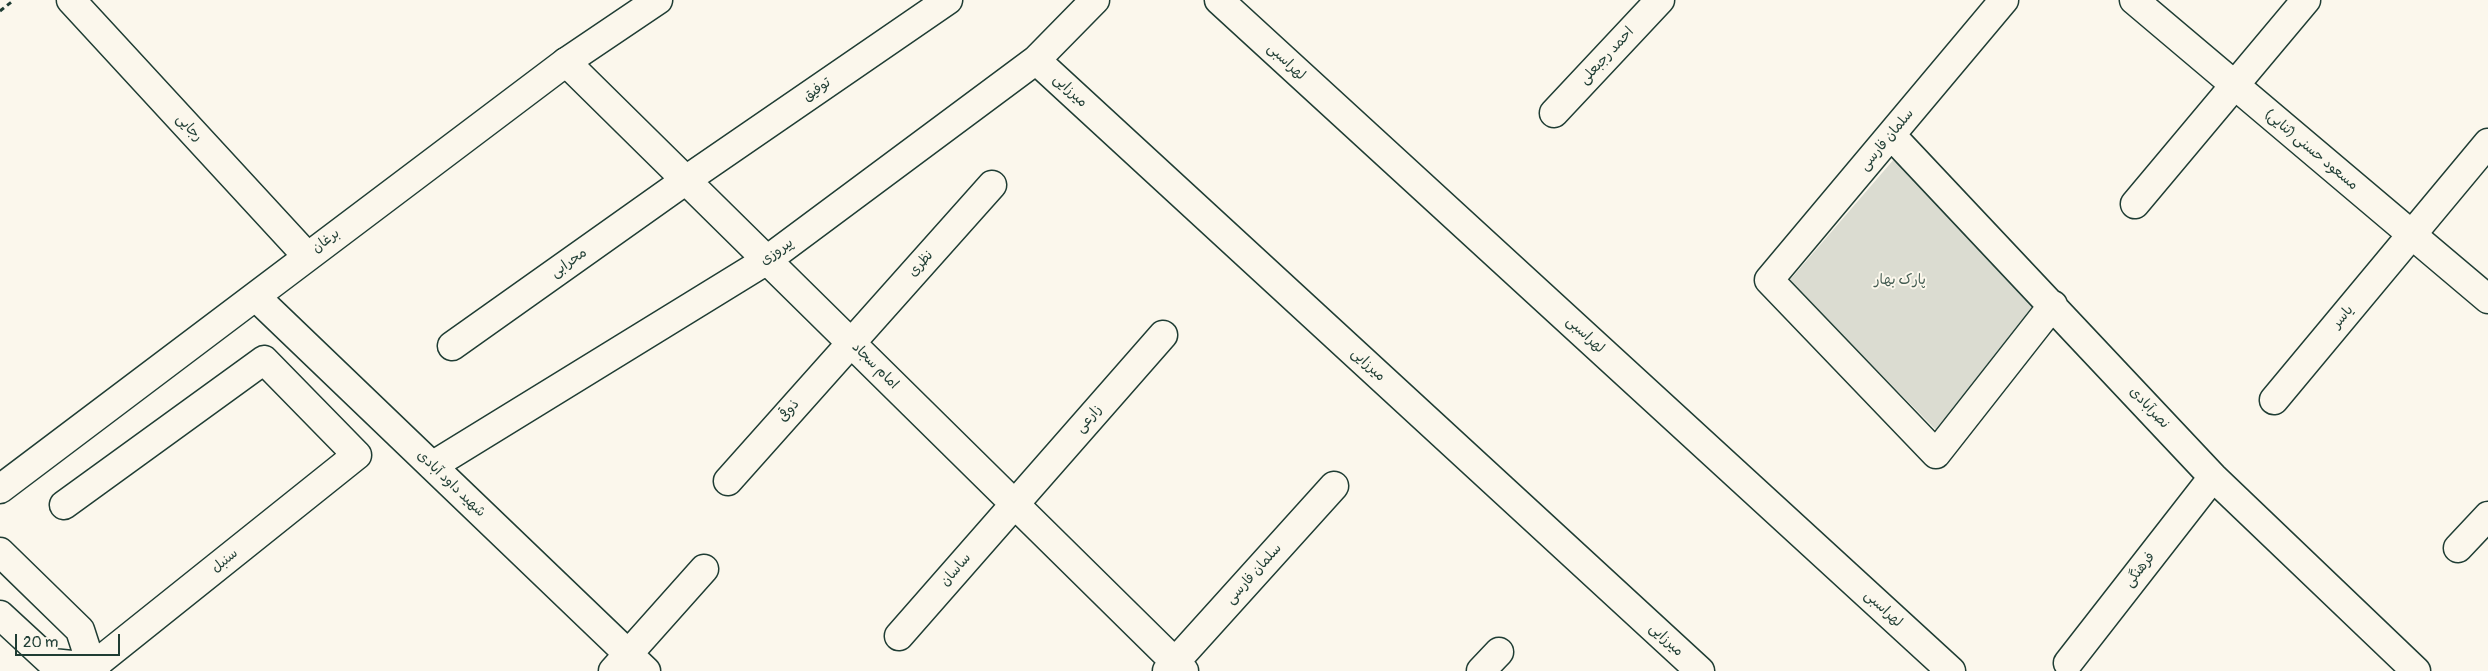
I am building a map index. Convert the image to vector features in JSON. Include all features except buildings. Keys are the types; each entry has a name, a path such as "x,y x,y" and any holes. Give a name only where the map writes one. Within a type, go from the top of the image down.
{"street":[{"name":"رجایی","path":"70,0 307,256"},
{"name":"برغان","path":"0,489 566,62 658,0"},
{"name":"توفیق","path":"686,180 948,0"},
{"name":"پیروزی","path":"432,466 767,260 1036,60 1095,0"},
{"name":"لهراسبی","path":"1219,0 1951,671"},
{"name":"احمد رجبعلی","path":"1554,112 1660,0"},
{"name":"سلمان فارسی","path":"2004,0 1769,280 1936,454 2054,305"},
{"name":"مسعود حسنی (ثنایی)","path":"2134,0 2488,299"},
{"path":"2135,204 2306,0"},
{"name":"میرزایی","path":"1036,60 1700,671"},
{"name":"امام سجاد","path":"566,62 1014,504 1175,668"},
{"name":"نصرآبادی","path":"1891,135 2054,305 2213,476 2410,669"},
{"name":"یاسر","path":"2274,400 2488,143"},
{"name":"محرابی","path":"452,346 686,180"},
{"name":"نظری","path":"850,342 992,185"},
{"name":"شهید داود آبادی","path":"256,297 432,466 629,665"},
{"name":"زارعی","path":"1014,504 1163,335"},
{"name":"ذوقی","path":"728,481 850,342"},
{"name":"سنبل","path":"64,505 264,360 357,455 92,670"},
{"name":"فرهنگی","path":"2068,663 2213,476"},
{"name":"سلمان فارسی","path":"1175,668 1334,486"},
{"name":"ساسان","path":"898,636 1014,504"},
{"path":"2458,548 2488,516"},
{"path":"0,552 80,630 92,670 52,663 0,615"},
{"path":"629,665 704,569"}],"path":[{"path":"0,11 14,0"}],"green space":[{"name":"پارک‌ بهار","path":"1895,158 2033,307 1938,432 1789,281"}]}
